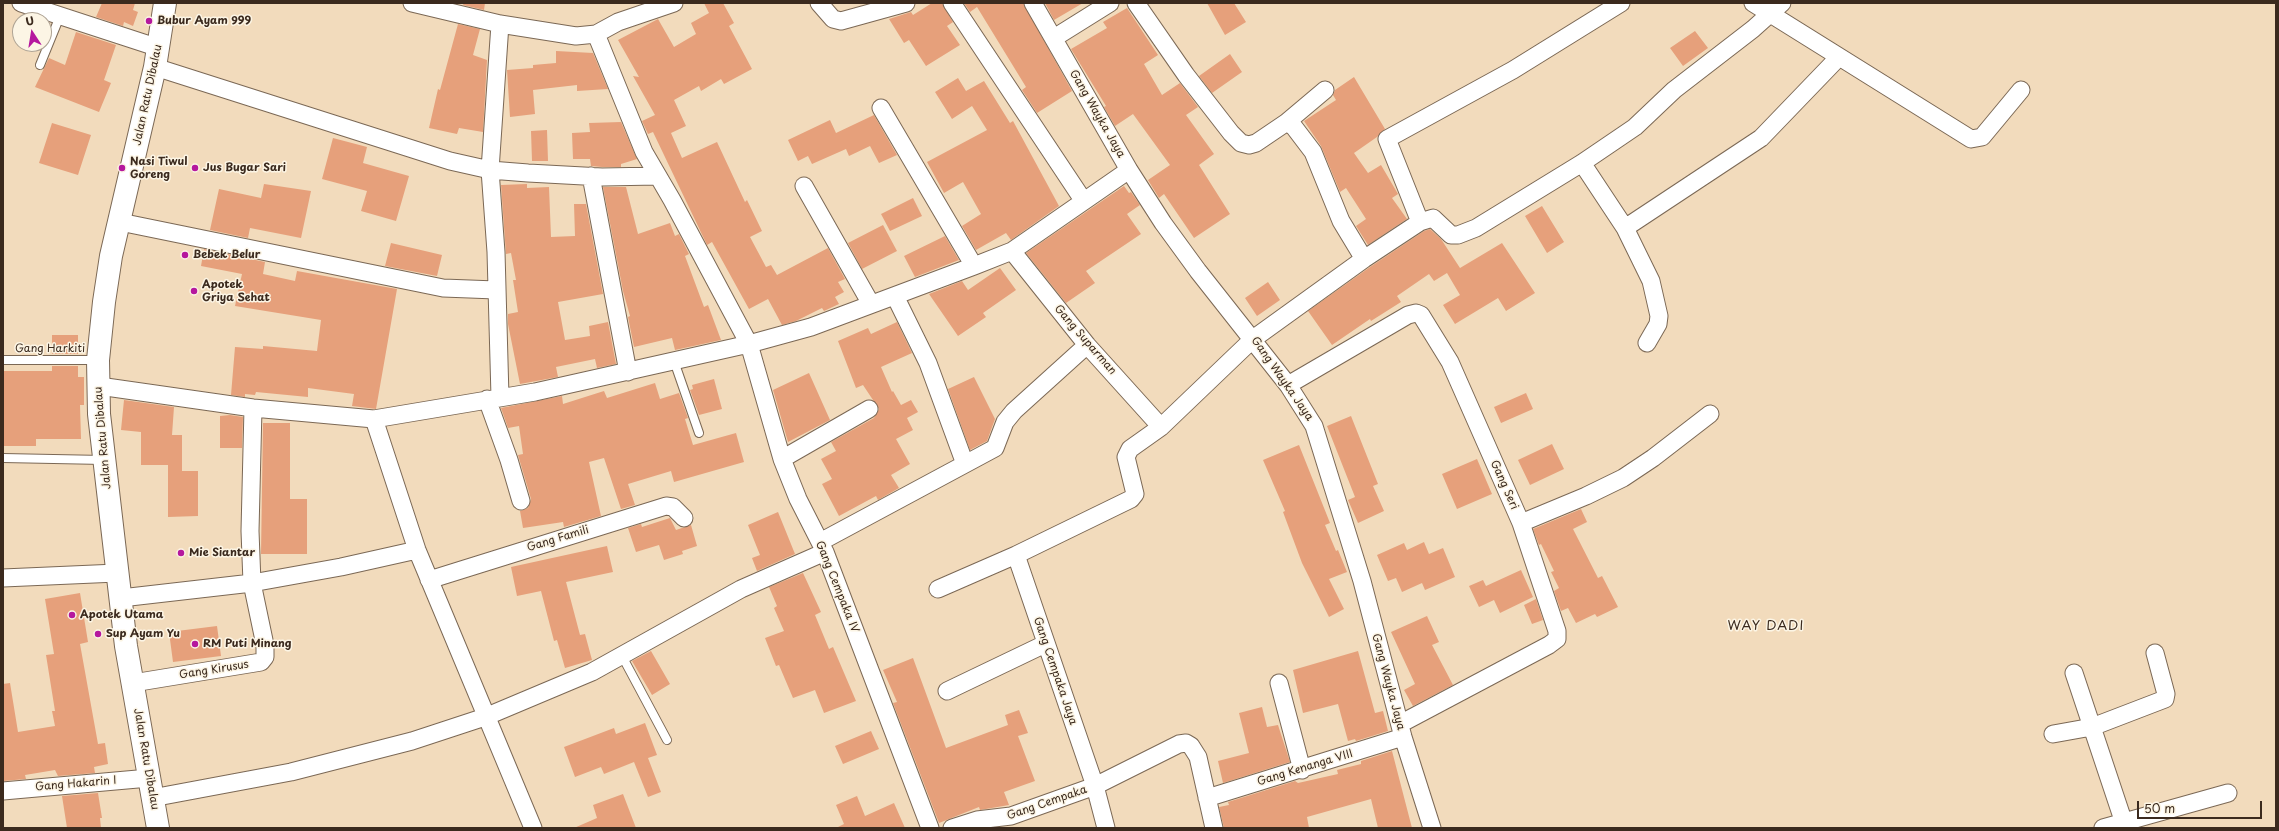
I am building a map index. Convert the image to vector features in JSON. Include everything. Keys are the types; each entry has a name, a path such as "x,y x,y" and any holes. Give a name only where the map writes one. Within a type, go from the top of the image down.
{"main road":[{"name":"Jalan Ratu Dibalau","path":"158,828 133,683 117,573 99,414 98,360 104,302 120,222 157,57 165,3"}],"street":[{"path":"21,3 60,16 157,57 450,161 490,170 591,176 658,176"},
{"path":"421,4 500,24 576,36 596,34 618,22 674,3"},
{"path":"819,3 833,19 841,22 906,3"},
{"path":"952,3 1083,200"},
{"name":"Gang Wayka Jaya","path":"1033,3 1129,170 1163,223 1198,271 1253,339 1306,410 1322,449 1362,581 1401,731 1432,828"},
{"path":"1054,38 1110,3"},
{"path":"1136,3 1186,75 1231,133 1241,143 1249,145 1256,143 1287,122 1325,90"},
{"path":"1420,222 1387,139 1513,70 1621,3"},
{"path":"1753,3 1776,8 1839,57 1971,139 1982,137 2021,90"},
{"path":"938,589 1016,555 1133,498 1135,494 1126,457 1130,449 1161,427 1253,339 1364,259 1420,222 1433,218 1451,235 1458,235 1476,228 1582,164 1630,130 1674,90 1776,8"},
{"path":"500,24 490,170 496,290 493,398 521,501"},
{"name":"Gang Cempaka IV","path":"596,34 644,152 749,344 782,459 798,499 822,547 930,828"},
{"path":"1625,228 1761,138 1839,57"},
{"path":"880,108 974,266"},
{"path":"1287,122 1298,131 1313,152 1341,221 1364,259"},
{"path":"1582,164 1625,228 1647,271 1656,300 1658,324 1647,343"},
{"path":"98,386 253,408 374,419 535,392 749,344 811,327 895,296 1012,251 1083,200 1129,170"},
{"path":"591,176 628,372"},
{"path":"804,186 871,304"},
{"path":"120,222 443,288 496,290"},
{"name":"Gang Suparman","path":"1012,251 1087,345 1161,427"},
{"path":"895,296 928,363 965,464"},
{"name":"Gang Seri","path":"1288,385 1408,315 1416,313 1421,315 1450,362 1521,523 1557,631 1557,639 1401,731"},
{"name":"Gang Hakarin I","path":"3,791 151,788 290,772 412,742 485,718 592,672 741,589 822,547 995,448 1005,422 1014,411 1087,345"},
{"path":"252,583 250,523 253,408"},
{"path":"782,459 870,409"},
{"path":"1521,523 1586,496 1623,478 1653,458 1710,414"},
{"path":"374,419 417,550 485,718 533,828"},
{"name":"Gang Famili","path":"429,580 666,506 673,507 684,518"},
{"path":"121,598 252,583 341,567 417,550"},
{"name":"Gang Cempaka Jaya","path":"1016,555 1045,644 1095,786 1106,828"},
{"path":"3,578 117,573"},
{"name":"Gang Kirusus","path":"133,683 255,663 264,660 265,645 252,583"},
{"path":"947,691 1045,644"},
{"path":"2053,734 2092,727 2165,699 2166,694 2155,653"},
{"path":"2074,673 2124,823"},
{"path":"1279,683 1302,770"},
{"name":"Gang Kenanga VIII","path":"1207,798 1302,770 1401,731"},
{"name":"Gang Cempaka","path":"952,828 977,820 1010,816 1095,786 1179,744 1186,743 1191,746 1198,757 1207,798"},
{"path":"2103,828 2228,793"},
{"path":"1207,798 1214,828"}],"lane":[{"path":"40,64 60,16"},
{"name":"Gang Harkiti","path":"3,360 98,360"},
{"path":"674,361 699,433"},
{"path":"3,458 104,460"},
{"path":"622,656 667,740"}],"building":[{"path":"102,3 135,3 133,10 138,12 133,26 124,22 123,26 96,17"},
{"path":"464,3 485,3 484,10 463,5"},
{"path":"704,3 723,3 734,23 729,26 752,69 724,84 721,79 701,91 699,86 674,100 686,126 671,133 682,158 717,142 745,202 747,200 762,231 750,237 766,267 771,265 777,275 828,248 845,279 838,282 844,292 835,297 839,304 824,311 822,308 796,321 782,325 768,299 749,309 712,242 707,245 653,132 648,134 642,121 655,115 633,76 639,77 618,40 658,19 674,47 696,34 691,23 709,13"},
{"path":"932,3 942,3 953,22 947,26 960,45 926,66 909,40 904,43 889,19 911,12 913,15"},
{"path":"964,3 1023,3 1072,91 1037,113 1022,90 1026,87 977,7 970,12"},
{"path":"1045,3 1083,3 1054,20"},
{"path":"1207,3 1234,3 1246,22 1225,35"},
{"path":"1127,8 1158,55 1144,64 1162,95 1180,83 1198,107 1186,115 1214,154 1199,165 1230,214 1194,238 1164,194 1159,198 1148,180 1170,165 1133,114 1115,126 1104,107 1106,106 1071,49 1107,28 1103,22"},
{"path":"458,24 480,29 473,55 487,60 483,132 459,128 457,134 429,128 438,89 440,90"},
{"path":"1695,31 1708,48 1683,66 1670,48"},
{"path":"76,32 116,45 104,80 111,83 99,112 35,87 49,58 65,65"},
{"path":"556,51 593,53 608,89 577,91 577,85 533,90 535,114 510,117 507,70 533,68 533,65 556,63"},
{"path":"1230,54 1242,72 1212,93 1199,76"},
{"path":"1354,77 1385,129 1377,137 1354,153 1368,173 1381,165 1398,194 1392,198 1407,219 1368,245 1356,226 1366,219 1346,188 1340,192 1321,146 1304,121 1336,100 1333,95 1335,90"},
{"path":"958,78 966,91 984,81 1010,123 1013,121 1059,206 1011,240 1006,233 976,250 962,226 981,214 963,182 944,193 927,162 987,130 972,106 952,119 935,92"},
{"path":"874,115 897,155 879,163 870,146 849,156 846,149 812,164 808,156 798,161 788,140 830,120 836,133"},
{"path":"621,122 637,159 621,164 621,167 602,167 591,166 590,159 573,159 572,133 590,132 589,123"},
{"path":"52,123 91,135 78,175 39,163"},
{"path":"547,130 548,161 532,161 531,131"},
{"path":"333,138 367,147 363,163 409,176 396,221 361,211 367,191 322,179"},
{"path":"264,184 311,191 301,238 250,228 248,238 210,230 219,189 261,198"},
{"path":"527,184 527,188 549,187 551,237 575,236 574,204 586,204 603,294 558,302 565,340 590,336 589,326 608,322 616,364 597,368 595,359 556,367 558,377 520,384 508,324 508,314 518,312 513,280 516,280 511,253 506,254 501,185"},
{"path":"1124,186 1129,193 1131,192 1140,205 1127,214 1141,234 1086,271 1095,283 1066,303 1026,253"},
{"path":"603,187 626,187 638,234 670,223 675,236 679,234 689,254 685,256 704,307 708,305 721,340 675,350 672,338 634,347 628,317 630,316 623,291"},
{"path":"913,198 922,216 890,231 881,214"},
{"path":"1542,206 1564,242 1547,253 1525,216"},
{"path":"883,225 897,251 862,269 848,243"},
{"path":"1430,229 1441,239 1460,268 1502,243 1535,293 1506,311 1498,298 1455,324 1443,305 1460,295 1447,273 1434,281 1429,274 1397,296 1401,302 1371,321 1370,319 1332,345 1308,311 1370,267 1424,231"},
{"path":"945,236 959,260 915,277 904,256"},
{"path":"391,243 442,255 437,276 385,266"},
{"path":"204,249 265,262 263,274 295,281 297,271 397,289 376,409 352,406 354,394 308,388 308,397 256,392 255,395 245,394 245,397 231,395 235,347 263,349 263,346 317,351 321,320 235,306 242,274 201,266"},
{"path":"1000,268 1016,290 983,313 986,317 958,336 929,294 962,281 968,290"},
{"path":"1268,282 1280,300 1257,316 1245,298"},
{"path":"897,322 912,353 881,367 892,392 893,391 901,405 911,400 918,412 907,418 913,430 896,439 910,464 891,475 899,488 878,500 876,496 839,516 822,484 832,479 821,459 836,451 831,442 874,418 879,409 863,385 856,388 838,341 868,328 871,334"},
{"path":"52,335 78,335 78,354 52,354"},
{"path":"52,366 78,366 78,377 84,377 84,405 80,405 81,439 36,439 36,446 3,446 3,371 52,371"},
{"path":"809,373 830,420 788,442 773,390"},
{"path":"974,377 995,419 987,441 970,450 948,389"},
{"path":"714,379 722,409 699,415 690,390 693,389 692,385"},
{"path":"655,383 660,399 679,393 688,418 685,419 693,445 736,433 744,462 674,482 671,471 628,484 635,505 621,509 604,458 589,462 601,516 564,527 563,522 523,528 520,511 528,508 531,499 518,455 523,454 519,426 508,428 501,408 562,396 563,404 604,391 607,398"},
{"path":"1526,393 1533,409 1501,423 1494,407"},
{"path":"124,400 174,407 172,435 182,435 182,471 198,471 198,516 168,517 168,465 141,465 141,432 121,430"},
{"path":"230,415 243,417 242,448 220,448 220,416"},
{"path":"1351,416 1378,484 1373,486 1384,511 1358,523 1348,500 1355,497 1327,426"},
{"path":"263,423 290,423 290,499 307,499 307,554 261,554"},
{"path":"1552,444 1564,469 1530,485 1518,460"},
{"path":"1299,445 1330,523 1325,525 1347,572 1329,579 1344,609 1329,617 1302,563 1283,512 1285,511 1263,460"},
{"path":"1477,459 1492,494 1457,509 1442,474"},
{"path":"1581,509 1587,522 1573,529 1598,578 1602,576 1618,607 1597,617 1595,614 1576,623 1568,608 1561,611 1554,591 1559,588 1551,572 1554,571 1541,544 1539,545 1533,529"},
{"path":"778,512 795,554 757,571 752,558 760,555 748,525"},
{"path":"670,518 676,530 691,525 697,546 682,551 683,554 664,560 659,545 636,552 628,528 641,524 642,527"},
{"path":"1424,542 1429,554 1443,548 1455,577 1425,590 1422,583 1402,592 1396,578 1388,581 1377,555 1404,543 1407,550"},
{"path":"607,546 613,572 566,582 580,635 585,634 592,660 565,668 557,640 554,641 541,591 517,596 511,567"},
{"path":"1521,570 1533,597 1500,613 1494,600 1479,607 1469,586 1483,580 1486,586"},
{"path":"803,573 821,612 815,615 829,649 833,647 856,701 824,713 815,690 793,698 779,665 776,666 765,638 784,631 774,608 777,606 769,587"},
{"path":"80,593 88,642 80,644 98,744 105,743 108,764 94,767 95,773 58,776 55,770 25,775 26,779 3,781 3,684 10,683 18,732 55,726 52,711 55,711 46,655 54,654 45,599"},
{"path":"1536,599 1543,620 1532,624 1524,605"},
{"path":"1427,616 1439,642 1432,645 1453,685 1413,706 1404,690 1415,684 1391,632"},
{"name":"RM Puti Minang","path":"217,626 221,656 173,662 169,632"},
{"path":"651,651 670,684 652,695 632,661"},
{"path":"1358,651 1375,713 1383,711 1388,731 1356,741 1355,739 1348,741 1338,704 1303,713 1293,670"},
{"path":"913,658 946,748 1008,725 1005,715 1019,710 1028,733 1018,736 1035,781 1004,792 1009,805 980,810 979,807 939,823 893,703 897,702 883,670"},
{"path":"1262,707 1267,727 1278,725 1290,762 1223,783 1218,761 1249,753 1239,713"},
{"path":"645,723 657,755 648,758 661,792 648,797 634,762 604,774 601,767 575,777 564,747 614,728 616,734"},
{"path":"871,731 879,749 843,764 835,746"},
{"path":"1392,751 1412,828 1378,828 1371,799 1307,817 1309,828 1224,828 1219,807 1229,805 1228,802 1295,781 1298,783 1338,774 1337,770 1361,764 1361,761"},
{"path":"98,793 102,818 100,818 101,828 67,828 62,796"},
{"path":"623,794 636,828 574,828 597,818 593,805"},
{"path":"857,796 865,816 894,803 905,828 836,828 844,824 836,805"}],"place":[{"name":"Bubur Ayam 999","path":"149,21"},
{"name":"Nasi Tiwul Goreng","path":"122,168"},
{"name":"Jus Bugar Sari","path":"195,168"},
{"name":"Bebek Belur","path":"185,255"},
{"name":"Apotek Griya Sehat","path":"194,291"},
{"name":"Mie Siantar","path":"181,553"},
{"name":"Apotek Utama","path":"72,615"},
{"name":"Sup Ayam Yu","path":"98,634"},
{"name":"RM Puti Minang","path":"195,644"}],"district":[{"name":"WAY DADI","path":"1766,626"}]}
